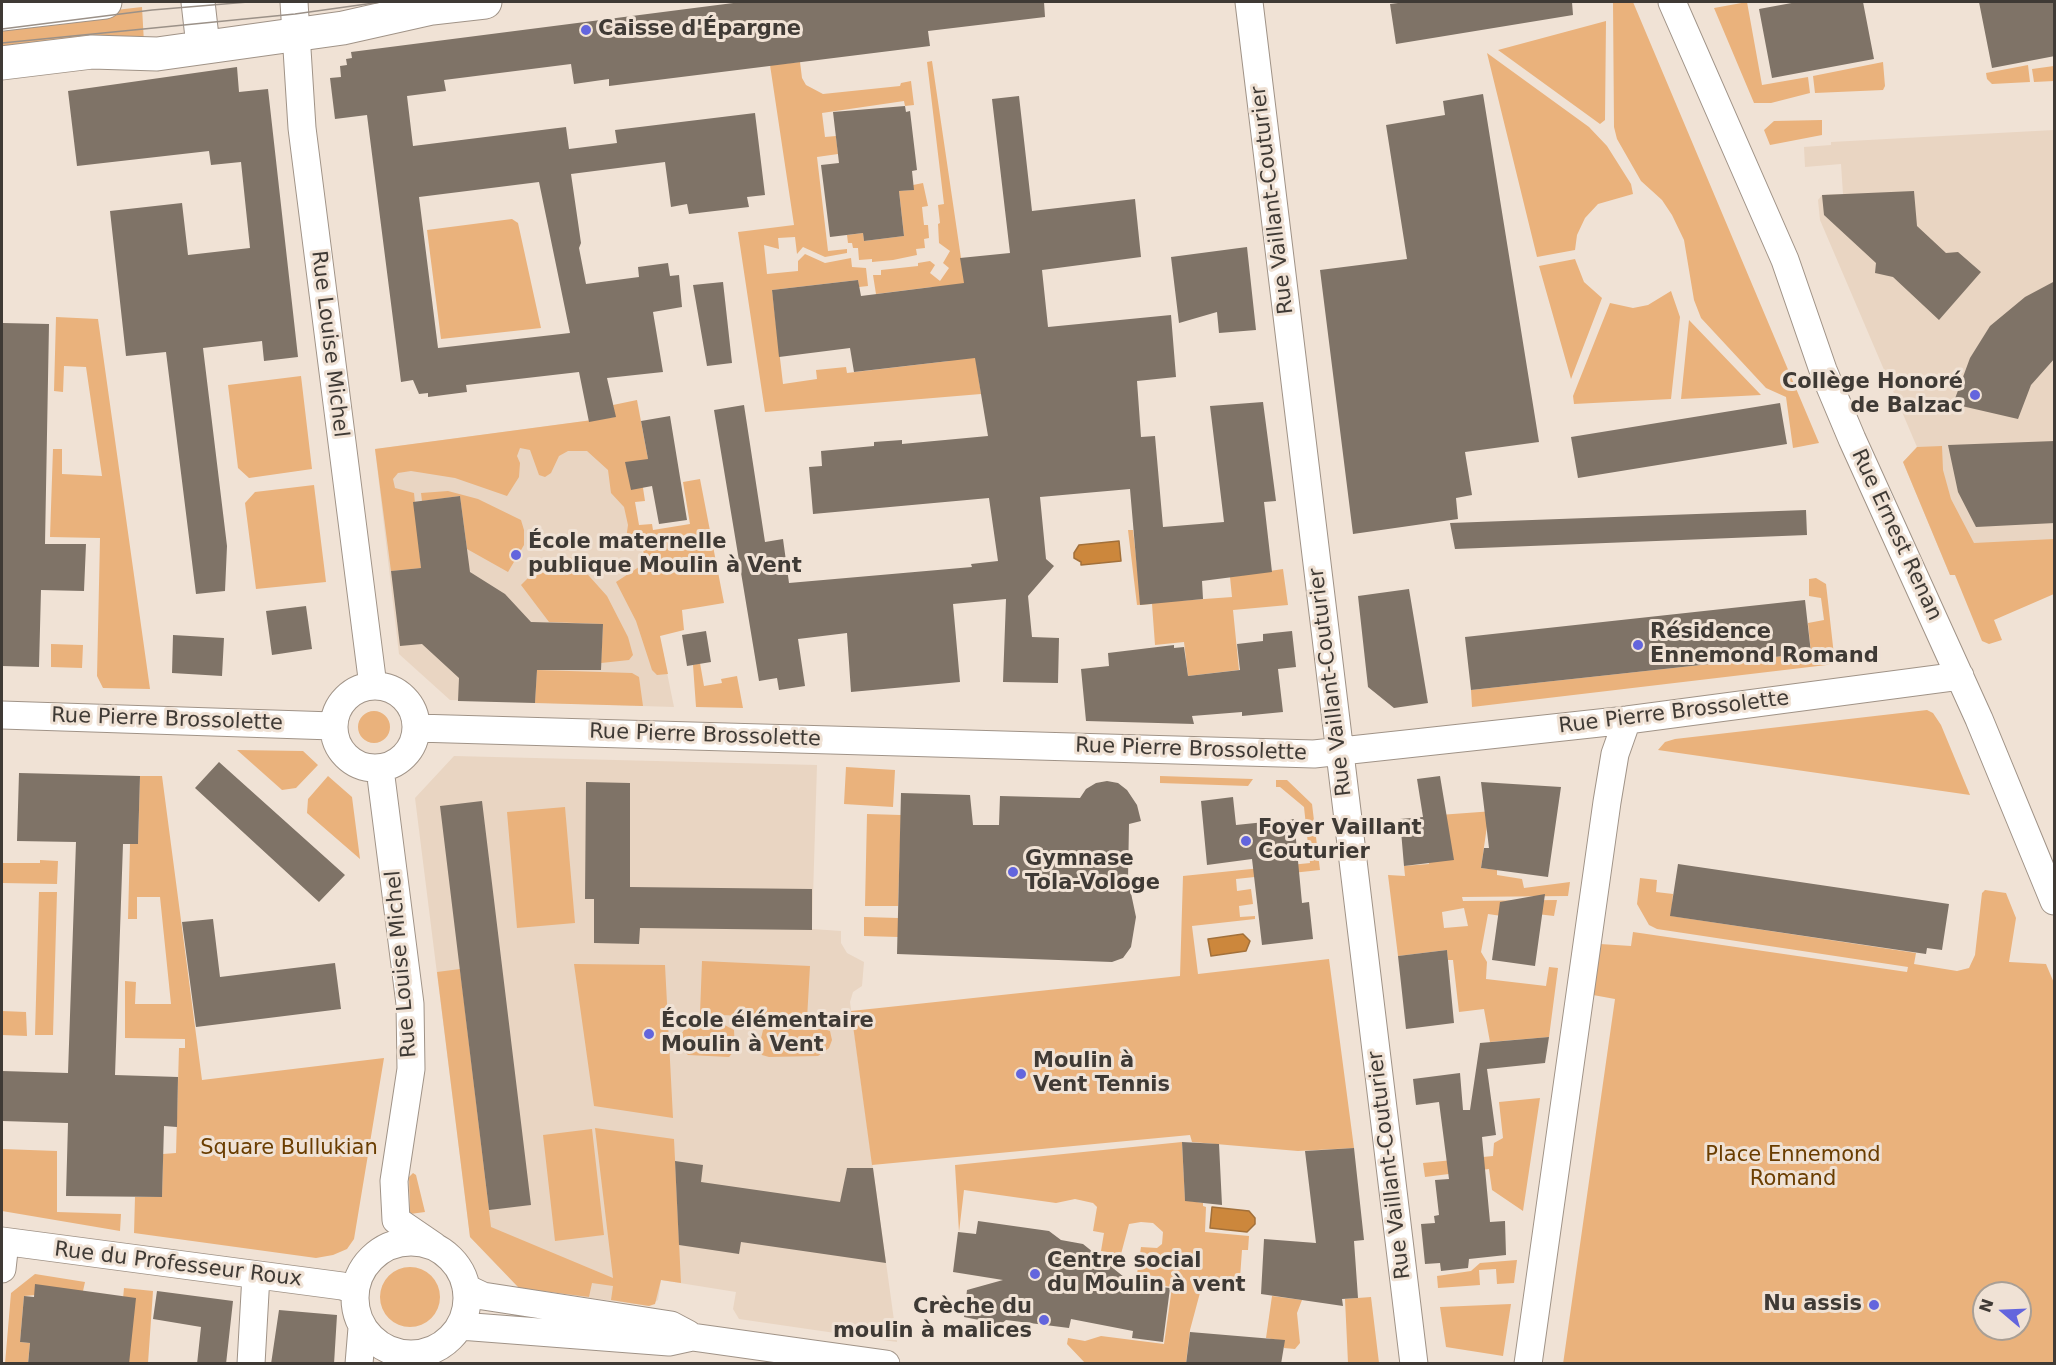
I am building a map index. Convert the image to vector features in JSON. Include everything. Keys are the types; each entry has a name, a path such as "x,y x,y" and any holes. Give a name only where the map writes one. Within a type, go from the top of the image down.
{"street":[{"path":"2,14 105,2"},
{"path":"198,2 203,46"},
{"name":"Rue Louise Michel","path":"294,2 297,34 296,68 302,128 373,686"},
{"path":"2,63 92,52 157,54 343,28 432,8 485,2"},
{"name":"Rue Vaillant-Couturier","path":"1249,2 1414,1364"},
{"name":"Rue Ernest Renan","path":"1672,2 1785,260 1823,370 1852,439 1960,676 2055,901"},
{"name":"Rue Pierre Brossolette","path":"416,728 1314,754 1340,753 1627,720 1960,676"},
{"path":"373,686 394,690 404,697 411,706 416,728 413,742 406,755 394,764 380,769 366,768 347,758 335,741 333,726 336,711 345,698 358,689 373,686"},
{"name":"Rue Pierre Brossolette","path":"2,716 333,726"},
{"path":"1528,1364 1607,802 1615,754 1627,720"},
{"name":"Rue Louise Michel","path":"380,769 410,1004 411,1069 394,1181 396,1220 434,1246"},
{"path":"2,1269 3,1241"},
{"name":"Rue du Professeur Roux","path":"3,1241 342,1286 354,1290"},
{"path":"420,1241 434,1246 449,1256 460,1270 466,1288 467,1301 460,1326 446,1342 429,1352 410,1354 391,1351 375,1342 362,1328 355,1309 354,1290 366,1263 390,1245 420,1241"},
{"path":"251,1364 256,1275"},
{"path":"466,1288 483,1296 671,1325 692,1336 886,1364"},
{"path":"460,1326 669,1342 692,1336"},
{"path":"359,1364 362,1328"}],"shaded area":[{"name":"Collège Honoré de Balzac","path":"2054,130 2054,569 1950,575 1903,462 1917,447 1820,220 1818,200 1822,195 1843,194 1841,164 1805,167 1804,147 1831,145 1831,142"},
{"name":"École maternelle publique Moulin à Vent","path":"615,417 674,707 450,700 399,654 375,449"},
{"path":"1119,541 1121,561 1081,565 1081,562 1074,558 1079,545"},
{"name":"École élémentaire Moulin à Vent","path":"454,756 817,765 812,929 841,931 841,943 847,953 864,962 862,986 853,992 850,1002 897,1342 739,1319 733,1309 736,1292 661,1280 658,1300 649,1306 519,1288 470,1237 415,798"},
{"path":"1243,934 1250,941 1246,951 1211,956 1208,939"},
{"path":"1212,1207 1249,1211 1255,1218 1255,1224 1247,1232 1210,1228"}],"green space":[{"path":"1613,2 1633,2 1819,443 1793,448 1786,397 1766,388 1701,318 1694,300 1684,240 1672,215 1662,200 1641,181 1617,139 1614,127"},
{"path":"1747,2 1762,85 1808,77 1810,93 1771,103 1754,103 1714,8"},
{"path":"142,7 144,43 2,51 2,23"},
{"path":"1606,21 1605,120 1600,124 1498,50"},
{"path":"1487,53 1589,127 1607,146 1631,184 1633,194 1598,204 1585,218 1577,235 1575,250 1537,257"},
{"path":"932,61 981,394 765,412 738,232 794,225 770,65 800,62 802,78 806,85 823,94 900,86 901,83 911,81 914,105 905,106 904,101 822,113 825,137 836,136 838,154 817,157 828,251 847,249 847,253 825,257 803,247 797,254 795,237 778,238 779,249 764,245 767,274 798,271 798,261 805,254 825,263 851,258 852,267 866,268 868,286 859,287 858,280 772,290 783,384 817,379 816,370 846,367 847,373 949,361 944,312 932,287 876,294 873,275 881,275 881,270 918,266 918,263 930,261 935,265 930,273 940,281 949,268 943,263 950,251 939,243 938,205 944,204 927,62"},
{"path":"1883,62 1885,86 1883,90 1815,93 1813,76"},
{"path":"2028,65 2030,82 1992,84 1987,79 1986,73"},
{"path":"2054,66 2054,81 2034,82 2032,69"},
{"path":"1822,120 1822,135 1770,145 1764,130 1774,121"},
{"path":"923,183 928,206 922,207 924,225 928,225 929,238 924,239 925,248 916,249 917,255 893,260 872,262 872,259 859,260 858,248 853,248 852,243 848,243 847,235 863,233 864,241 904,236 899,191 913,190 913,185"},
{"path":"512,219 518,223 541,328 441,339 427,230"},
{"path":"1575,259 1584,282 1602,298 1571,379 1539,266"},
{"path":"1671,291 1680,317 1671,399 1574,404 1573,396 1610,303 1633,308 1648,305"},
{"path":"56,317 98,319 150,689 103,688 97,676 100,538 50,537 53,449 62,449 62,474 102,476 86,367 64,366 63,392 54,391"},
{"path":"1689,320 1761,395 1681,399"},
{"path":"301,376 312,469 249,478 238,468 228,385"},
{"path":"637,400 648,459 643,488 645,501 635,502 639,525 652,524 653,530 690,524 683,482 700,479 724,603 682,610 684,630 660,636 668,674 657,675 652,670 636,621 616,582 645,563 643,549 632,550 625,546 628,525 624,507 611,493 608,470 587,451 568,451 559,456 551,473 545,477 539,475 530,450 520,448 517,456 520,463 519,477 507,496 455,478 411,471 398,473 393,479 395,488 414,493 421,568 391,571 375,449 615,417 613,405"},
{"path":"1942,446 1943,470 1951,499 1974,543 2054,539 2054,594 1994,620 2002,640 1989,644 1982,641 1955,575 1950,575 1903,462 1917,447"},
{"path":"314,485 326,582 256,589 245,503 255,492"},
{"path":"448,491 478,499 521,520 524,545 508,572 467,549 460,496 422,501 421,493"},
{"path":"1128,530 1133,530 1138,574 1177,601 1232,597 1230,577 1283,569 1288,605 1233,610 1239,670 1188,676 1184,642 1155,645 1152,604 1137,605"},
{"path":"560,557 573,558 607,596 628,637 633,655 629,660 601,663 603,624 549,622 521,585 543,563"},
{"path":"1816,578 1826,584 1835,664 1472,707 1471,690 1811,653 1808,623 1824,620 1821,598 1809,596 1809,579"},
{"path":"51,644 83,645 82,668 51,667"},
{"path":"700,663 704,686 722,683 721,679 737,676 743,708 696,707 693,665"},
{"path":"537,670 632,673 639,677 643,706 535,703"},
{"path":"1927,710 1933,713 1941,725 1970,795 1658,750 1665,742 1675,739"},
{"path":"374,711 385,716 390,727 385,738 374,743 363,738 358,727 363,716"},
{"path":"237,750 303,751 318,765 296,788 282,790"},
{"path":"846,767 895,770 893,807 844,804"},
{"name":"Square Bullukian","path":"140,776 162,776 202,1080 384,1058 354,1239 347,1249 333,1255 316,1258 134,1233 135,1197 162,1197 163,1154 176,1153 179,1048 185,1048 185,1039 125,1038 125,981 136,982 135,1004 171,1004 160,897 137,897 137,919 128,919 130,844 138,844"},
{"path":"328,776 352,797 360,859 307,813 308,799"},
{"path":"1160,776 1253,779 1248,786 1160,783"},
{"path":"1276,780 1287,780 1312,804 1320,870 1236,879 1237,891 1251,889 1253,904 1239,906 1240,917 1255,916 1255,919 1192,926 1198,974 1329,959 1354,1148 1298,1151 1192,1142 1190,1135 872,1165 851,1011 1180,976 1183,876 1310,863 1304,807 1280,787 1276,787"},
{"path":"565,807 575,923 517,928 507,812"},
{"path":"1494,811 1488,819 1481,868 1497,870 1497,875 1522,879 1524,888 1570,882 1568,896 1462,897 1463,901 1557,900 1554,916 1537,914 1536,921 1488,914 1481,952 1487,962 1486,979 1546,986 1549,967 1558,968 1549,1037 1490,1042 1484,1009 1459,1012 1453,960 1448,960 1447,950 1398,956 1388,875 1405,876 1404,866 1429,864 1427,848 1439,815","holes":["1464,908 1468,926 1444,928 1442,912"]},
{"path":"867,814 901,815 898,906 865,906"},
{"path":"40,860 58,861 57,884 2,883 2,863 40,863"},
{"name":"Place Ennemond Romand","path":"1640,878 1657,880 1656,892 1673,894 1671,916 1916,953 1914,964 1957,971 1969,968 1975,955 1982,893 1985,890 2006,893 2016,918 2009,962 2046,964 2054,983 2054,1363 1563,1364 1615,999 1593,995 1600,944 1631,946 1633,932 1907,972 1908,967 1657,929 1649,925 1637,904"},
{"path":"39,892 57,892 53,1035 35,1035"},
{"path":"864,917 898,918 898,937 864,936"},
{"path":"702,961 810,966 807,1019 700,1014"},
{"path":"574,964 665,965 673,1118 594,1106"},
{"path":"460,969 491,1227 613,1278 595,1128 674,1139 681,1283 661,1280 655,1304 649,1306 611,1300 613,1286 592,1283 589,1297 519,1288 470,1237 437,972"},
{"path":"2,1011 26,1012 27,1036 2,1035"},
{"path":"703,1021 717,1021 734,1030 735,1050 729,1057 688,1055 684,1051 682,1033 686,1027"},
{"path":"768,1026 799,1030 824,1029 830,1031 832,1040 829,1048 818,1056 769,1057 762,1055 759,1047 763,1030"},
{"path":"1540,1098 1523,1211 1492,1190 1489,1169 1425,1177 1423,1163 1493,1156 1494,1143 1503,1138 1499,1102"},
{"path":"592,1129 604,1235 555,1241 543,1135"},
{"path":"1182,1142 1185,1200 1203,1203 1206,1207 1205,1232 1249,1236 1248,1250 1242,1250 1239,1292 1201,1289 1190,1330 1186,1363 1085,1363 1067,1344 1068,1338 1085,1341 1101,1336 1164,1344 1172,1287 1153,1284 1154,1276 1137,1274 1141,1247 1157,1248 1162,1244 1163,1232 1153,1223 1129,1224 1121,1254 1101,1251 1104,1233 1093,1231 1097,1207 1093,1203 1075,1199 1056,1203 964,1190 959,1232 955,1165"},
{"path":"2,1149 57,1151 57,1212 121,1214 120,1231 2,1211"},
{"path":"413,1173 416,1175 425,1212 410,1214 409,1177"},
{"path":"1517,1260 1514,1283 1497,1284 1496,1269 1479,1270 1480,1285 1438,1288 1437,1276 1471,1271 1480,1263"},
{"path":"410,1267 427,1272 435,1280 440,1297 435,1314 427,1322 410,1327 393,1322 385,1314 380,1297 385,1280 393,1272"},
{"path":"35,1274 85,1282 83,1291 24,1296 20,1342 30,1343 28,1363 5,1364 11,1293"},
{"path":"124,1288 153,1291 148,1363 129,1363 118,1353"},
{"path":"1272,1296 1302,1300 1297,1313 1300,1343 1295,1349 1284,1348 1284,1341 1266,1338"},
{"path":"1371,1297 1379,1363 1348,1363 1345,1299"},
{"path":"1511,1304 1503,1356 1446,1347 1440,1307"}],"building":[{"path":"741,2 1044,2 1045,17 928,31 930,46 609,86 609,79 574,84 571,64 444,80 446,91 407,96 413,146 566,127 569,149 617,143 615,130 755,113 765,195 747,197 749,207 689,214 687,204 671,207 665,162 571,174 581,243 579,248 586,284 639,277 638,267 668,263 670,276 679,275 682,307 653,312 663,372 607,378 616,417 589,422 579,372 466,385 467,392 428,397 428,393 419,394 413,380 401,382 367,115 335,119 330,78 341,77 340,66 347,65 346,59 352,58 351,52","holes":["539,182 570,333 438,348 419,197"]},
{"path":"1406,2 1572,2 1573,15 1396,44 1390,4"},
{"path":"1797,2 1863,2 1874,59 1772,78 1759,9"},
{"path":"1979,2 2055,2 2055,56 1992,68"},
{"path":"237,67 239,92 268,89 298,357 264,361 262,341 203,348 227,546 225,591 196,594 166,352 126,356 110,211 182,203 188,255 250,248 241,162 211,165 209,151 77,166 68,91"},
{"path":"1483,94 1539,442 1465,452 1472,495 1456,498 1458,519 1353,534 1320,270 1407,259 1386,125 1445,115 1443,101"},
{"path":"1019,96 1032,211 1135,199 1141,257 1042,270 1048,327 1171,315 1176,377 1137,381 1141,437 1155,436 1163,527 1224,522 1210,406 1263,402 1276,501 1264,502 1272,572 1202,581 1203,599 1140,605 1130,489 1040,497 1046,559 1054,566 1028,596 1032,637 1059,638 1058,683 1003,682 1006,599 953,604 960,682 851,692 847,633 798,639 805,686 779,690 777,678 759,681 714,410 744,405 765,542 783,539 789,583 972,567 971,564 998,561 989,498 813,514 809,467 822,466 821,451 874,446 874,442 902,440 902,444 988,436 975,358 854,372 850,348 779,357 772,290 858,280 861,296 964,283 960,258 1010,253 992,99"},
{"path":"905,106 906,112 910,111 917,170 912,171 914,190 899,191 904,236 864,241 863,233 830,237 821,165 839,163 833,112"},
{"path":"1914,191 1917,226 1946,253 1958,252 1981,272 1939,320 1893,277 1875,273 1876,263 1824,215 1822,195"},
{"path":"1247,247 1256,330 1219,333 1217,312 1179,323 1171,257"},
{"path":"2055,281 2055,358 2031,385 2018,419 1953,404 1970,358 1990,326 2025,297"},
{"path":"723,282 732,363 707,366 693,285"},
{"path":"3,323 49,324 45,544 86,544 84,591 41,590 39,667 2,666"},
{"path":"1780,403 1787,444 1578,478 1571,437"},
{"path":"670,416 687,520 659,524 652,486 631,490 625,462 648,459 641,421"},
{"path":"2055,441 2055,523 1976,527 1958,492 1948,445"},
{"path":"460,496 470,572 505,594 531,622 603,624 601,670 537,670 535,703 458,701 459,678 422,644 400,646 391,571 421,568 413,502"},
{"path":"1806,510 1807,535 1455,549 1450,523"},
{"path":"1409,589 1428,703 1394,708 1368,687 1358,596"},
{"name":"Résidence Ennemond Romand","path":"1805,600 1811,653 1471,690 1465,637"},
{"path":"306,606 312,649 272,655 266,611"},
{"path":"706,631 711,662 687,666 682,635"},
{"path":"1292,631 1296,667 1278,669 1283,712 1242,716 1242,712 1192,716 1194,724 1086,721 1081,669 1109,666 1108,653 1174,645 1174,648 1184,647 1188,676 1240,670 1237,644 1263,641 1263,634"},
{"path":"173,635 224,638 222,676 172,673"},
{"path":"219,762 345,875 319,902 195,788"},
{"path":"19,773 140,776 138,844 123,844 115,1075 178,1077 177,1127 164,1126 162,1197 66,1196 68,1123 2,1121 2,1071 68,1073 76,842 17,841"},
{"path":"1440,776 1454,860 1404,866 1400,819 1423,817 1417,779"},
{"name":"Gymnase Tola-Vologe","path":"1107,781 1118,783 1127,790 1137,805 1141,821 1129,824 1128,879 1136,917 1131,947 1123,958 1112,962 897,954 901,793 970,795 973,825 999,825 1000,796 1080,798 1086,789 1096,783"},
{"path":"586,782 630,783 630,887 812,889 812,930 640,928 639,944 594,943 594,899 585,899"},
{"path":"1481,782 1561,787 1548,877 1481,868 1484,848 1489,848"},
{"path":"1233,797 1236,825 1294,819 1302,903 1309,902 1313,939 1262,945 1252,859 1207,865 1201,801"},
{"path":"482,801 531,1205 489,1210 440,806"},
{"path":"1678,864 1949,904 1942,950 1927,948 1926,954 1670,916"},
{"path":"1545,894 1535,966 1492,960 1500,902"},
{"path":"213,919 220,977 335,963 341,1009 196,1027 182,922"},
{"path":"1447,950 1454,1023 1406,1029 1398,956"},
{"path":"1549,1037 1545,1063 1487,1069 1496,1135 1482,1137 1490,1222 1505,1221 1506,1255 1469,1259 1468,1268 1441,1271 1440,1263 1425,1264 1421,1224 1435,1223 1434,1216 1439,1215 1435,1180 1449,1179 1439,1102 1416,1105 1413,1079 1460,1073 1463,1110 1470,1110 1480,1043"},
{"path":"1182,1142 1219,1144 1222,1205 1185,1201"},
{"path":"1354,1148 1364,1240 1354,1241 1358,1298 1342,1299 1343,1306 1261,1294 1264,1239 1316,1243 1305,1151"},
{"path":"675,1161 703,1165 701,1182 840,1202 847,1168 873,1168 886,1263 741,1242 739,1254 679,1245"},
{"name":"Centre social du Moulin à vent","path":"978,1221 1049,1231 1061,1240 1083,1244 1124,1277 1135,1279 1135,1284 1170,1288 1163,1342 1132,1338 1133,1331 1071,1319 1069,1328 1006,1320 981,1340 984,1321 964,1317 967,1290 1003,1280 953,1272 958,1232 976,1234"},
{"path":"35,1284 136,1298 129,1364 28,1364 30,1343 20,1342 24,1296 34,1297"},
{"path":"157,1291 233,1301 226,1364 197,1364 201,1327 153,1319"},
{"path":"279,1310 337,1315 334,1364 271,1364"},
{"path":"1190,1332 1285,1340 1281,1364 1186,1364"}],"tram line":[{"path":"2,29 152,10 248,2"},
{"path":"2,43 295,14 381,2"}],"place":[{"name":"Caisse d'Épargne","path":"586,30"},
{"name":"Collège Honoré de Balzac","path":"1975,395"},
{"name":"École maternelle publique Moulin à Vent","path":"516,555"},
{"name":"Résidence Ennemond Romand","path":"1638,645"},
{"name":"Foyer Vaillant Couturier","path":"1246,841"},
{"name":"Gymnase Tola-Vologe","path":"1013,872"},
{"name":"École élémentaire Moulin à Vent","path":"649,1034"},
{"name":"Moulin à Vent Tennis","path":"1021,1074"},
{"name":"Centre social du Moulin à vent","path":"1035,1274"},
{"name":"Nu assis","path":"1874,1305"},
{"name":"Crèche du moulin à malices","path":"1044,1320"}]}
